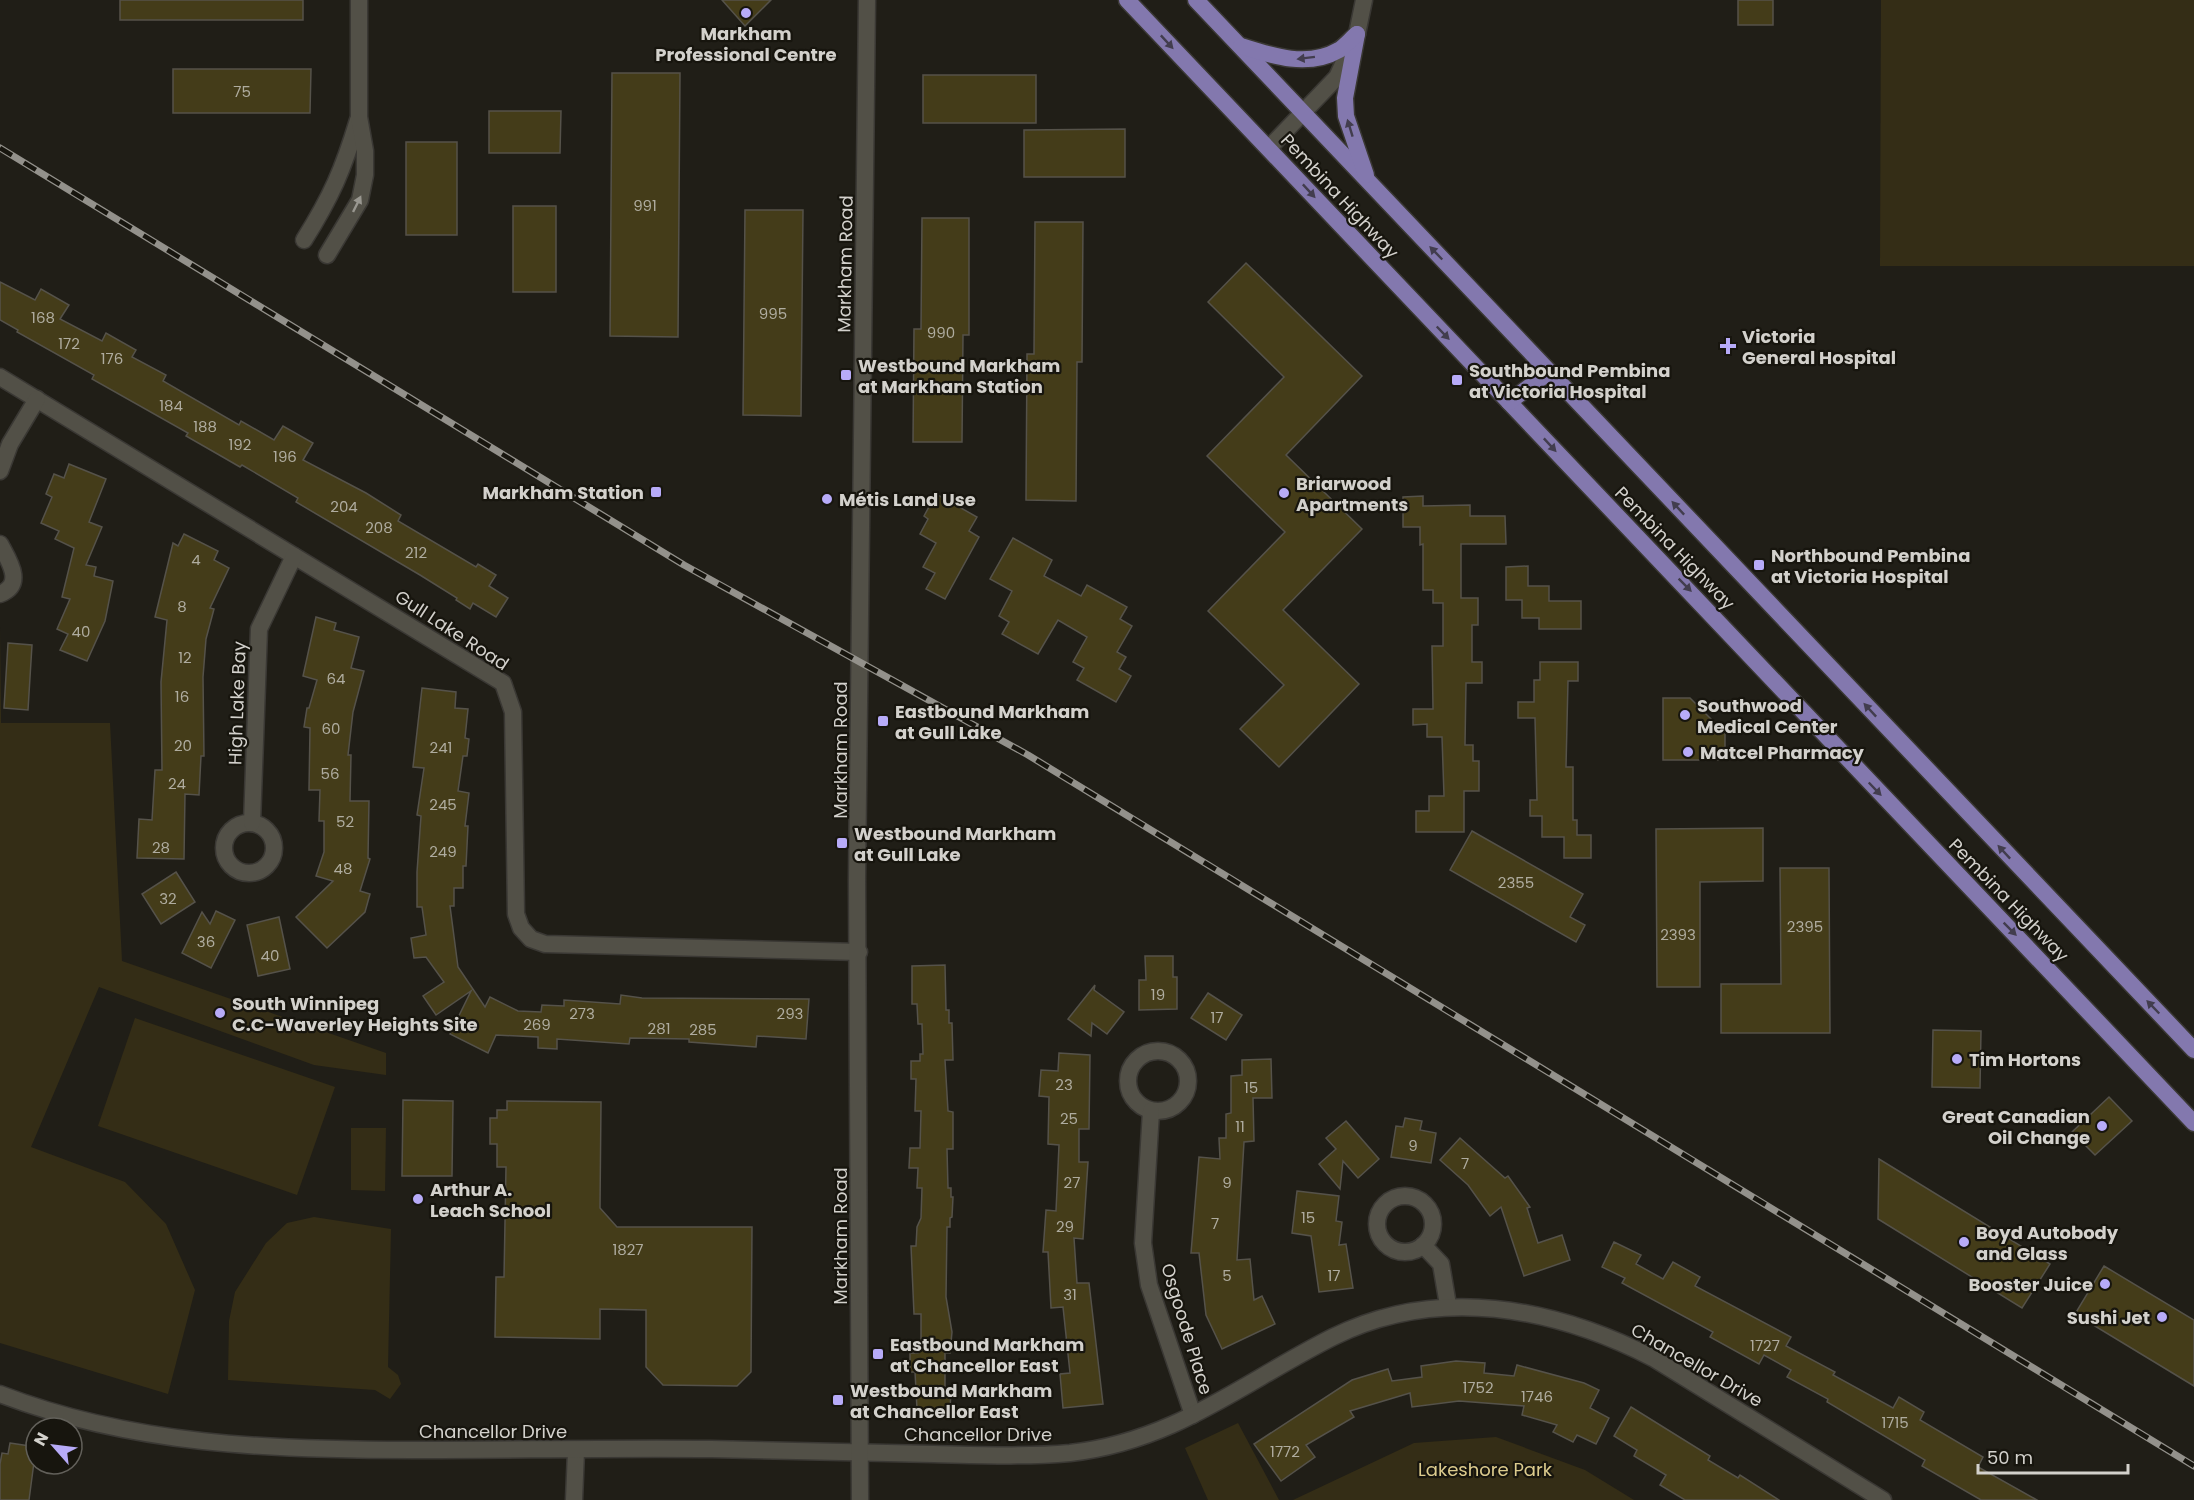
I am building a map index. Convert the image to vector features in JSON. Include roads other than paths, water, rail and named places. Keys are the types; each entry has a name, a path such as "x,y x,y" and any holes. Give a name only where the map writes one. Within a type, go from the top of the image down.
{"main road":[{"name":"Pembina Highway","path":"1127,0 2194,1123"},
{"name":"Pembina Highway","path":"1196,0 2194,1050"},
{"path":"1239,46 1282,59 1307,59 1339,50 1357,34"},
{"path":"1357,34 1345,98 1346,116 1369,183"},
{"path":"1509,402 1549,372"}],"street":[{"path":"327,255 360,200 365,151 359,117 358,0"},
{"name":"Markham Road","path":"860,1500 859,952 867,0"},
{"path":"1269,148 1337,77 1357,34 1364,0"},
{"path":"304,240 344,169 359,117"},
{"name":"Gull Lake Road","path":"0,377 503,683 513,712 513,896 521,928 531,939 545,944 859,952"},
{"path":"0,471 10,444 37,399"},
{"path":"0,544 13,568 14,578 8,590 0,594"},
{"name":"High Lake Bay","path":"252,823 259,629 294,556"},
{"name":"Osgoode Place","path":"1151,1111 1143,1243 1149,1285 1193,1416"},
{"path":"1423,1245 1441,1264 1449,1305"},
{"name":"Chancellor Drive","path":"0,1394 77,1420 214,1444 326,1450 707,1449 1004,1455 1072,1453 1144,1438 1238,1393 1336,1335 1386,1316 1449,1305 1541,1316 1582,1326 1618,1340 1653,1358 1882,1500"},
{"path":"574,1500 576,1451"}],"railway":[{"path":"0,148 684,565 1028,755 2194,1466"}],"place":[{"name":"Markham Professional Centre","path":"746,13"},
{"name":"Victoria General Hospital","path":"1728,346"},
{"name":"Westbound Markham at Markham Station","path":"846,375"},
{"name":"Southbound Pembina at Victoria Hospital","path":"1457,380"},
{"name":"Markham Station","path":"656,492"},
{"name":"Briarwood Apartments","path":"1284,493"},
{"name":"Métis Land Use","path":"827,499"},
{"name":"Northbound Pembina at Victoria Hospital","path":"1759,565"},
{"name":"Southwood Medical Center","path":"1685,715"},
{"name":"Eastbound Markham at Gull Lake","path":"883,721"},
{"name":"Matcel Pharmacy","path":"1688,752"},
{"name":"Westbound Markham at Gull Lake","path":"842,843"},
{"name":"South Winnipeg C.C-Waverley Heights Site","path":"220,1013"},
{"name":"Tim Hortons","path":"1957,1059"},
{"name":"Great Canadian Oil Change","path":"2102,1126"},
{"name":"Arthur A. Leach School","path":"418,1199"},
{"name":"Boyd Autobody and Glass","path":"1964,1242"},
{"name":"Booster Juice","path":"2105,1284"},
{"name":"Sushi Jet","path":"2162,1317"},
{"name":"Eastbound Markham at Chancellor East","path":"878,1354"},
{"name":"Westbound Markham at Chancellor East","path":"838,1400"}],"park label":[{"name":"Lakeshore Park","path":"1485,1469"}]}
